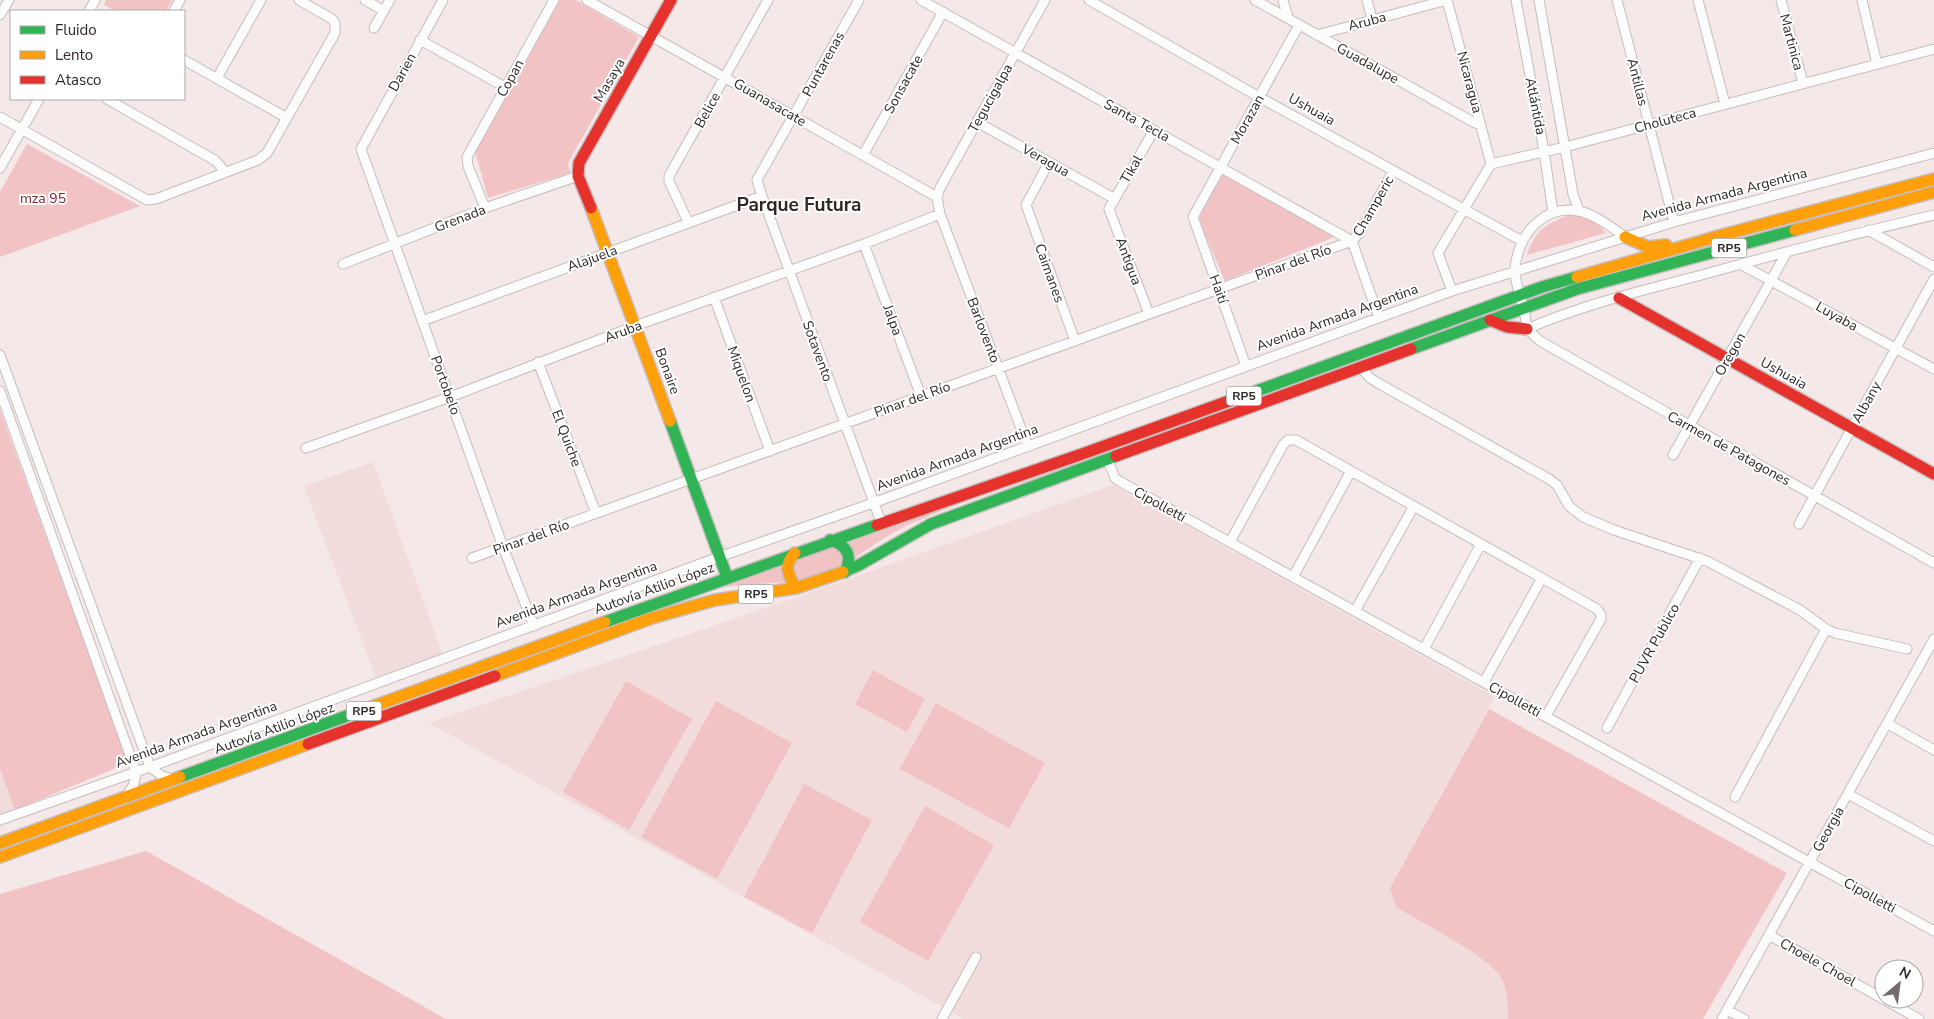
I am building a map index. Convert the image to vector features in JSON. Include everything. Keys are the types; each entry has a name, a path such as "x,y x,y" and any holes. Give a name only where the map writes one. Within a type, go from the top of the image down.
{"main road":[{"name":"Masaya","path":"578,176 579,163 582,157 671,0"},
{"name":"Bonaire","path":"578,176 608,252 727,577"},
{"name":"RP5","path":"727,577 881,522 1094,450 1520,295 1726,234 1934,179"},
{"name":"RP5","path":"796,588 845,572 930,524 1524,307 1595,284 1934,192"},
{"path":"1625,237 1648,247 1654,247 1710,235 1726,234"},
{"name":"Ushuaia","path":"1619,298 1934,474"},
{"path":"1490,320 1507,327 1527,329"},
{"path":"830,540 843,545 849,553 850,564 845,572"},
{"path":"796,552 788,561 786,569 796,588"},
{"name":"Autovía Atilio López","path":"0,843 727,577"},
{"name":"Autovía Atilio López","path":"0,858 652,618 715,600 796,588"}],"street":[{"path":"0,15 8,0"},
{"path":"217,78 260,0"},
{"path":"0,117 147,200 262,159 268,152 336,27 332,18 299,0"},
{"path":"365,0 384,10"},
{"path":"374,28 390,0"},
{"name":"Darien","path":"362,144 443,0"},
{"name":"Copan","path":"485,208 468,166 467,157 554,0"},
{"name":"Guanasacate","path":"587,0 937,197"},
{"name":"Belice","path":"688,222 669,181 669,176 768,0"},
{"name":"Puntarenas","path":"757,180 859,0"},
{"name":"Santa Tecla","path":"921,0 1352,241"},
{"name":"Tegucigalpa","path":"937,197 940,188 1046,0"},
{"name":"Ushuaia","path":"1089,0 1259,97 1522,241"},
{"name":"Guadalupe","path":"1255,0 1481,125"},
{"path":"1283,0 1288,18"},
{"path":"1367,0 1372,19"},
{"name":"Aruba","path":"1317,35 1447,0"},
{"name":"Nicaragua","path":"1447,0 1491,164"},
{"name":"Atlántida","path":"1516,0 1544,151 1553,212"},
{"name":"Atlántida","path":"1538,0 1574,198 1579,211"},
{"name":"Antillas","path":"1617,0 1674,222"},
{"path":"1698,0 1725,104"},
{"name":"Martinica","path":"1781,0 1803,83"},
{"path":"1862,0 1877,64"},
{"name":"Sonsacate","path":"863,155 943,12"},
{"name":"Morazan","path":"1194,212 1299,25"},
{"path":"420,40 505,87"},
{"name":"Choluteca","path":"1491,164 1565,147 1934,48"},
{"path":"185,61 287,118"},
{"path":"0,168 38,100"},
{"path":"108,100 216,161 225,172"},
{"name":"Veragua","path":"977,122 1115,199"},
{"name":"Tikal","path":"1109,209 1154,130"},
{"name":"Portobelo","path":"362,144 362,154 503,547 534,626"},
{"name":"Avenida Armada Argentina","path":"0,820 150,767 719,557 874,504 1452,291 1674,222 1934,153"},
{"name":"Caimanes","path":"1049,162 1026,205 1075,341"},
{"path":"1452,291 1439,258 1440,249 1491,164"},
{"name":"Champeric","path":"1352,241 1360,232 1393,170"},
{"name":"Grenada","path":"343,264 485,208 578,176"},
{"name":"Sotavento","path":"757,180 881,522"},
{"name":"Alajuela","path":"422,321 762,196"},
{"path":"937,197 940,214"},
{"name":"Antigua","path":"1109,209 1149,314"},
{"path":"1625,237 1601,220 1579,211 1553,212 1535,223 1522,241 1514,271 1524,307 1527,329 1585,307 1868,230 1934,215"},
{"name":"Haití","path":"1194,212 1193,221 1246,366"},
{"name":"Aruba","path":"306,448 450,397 538,362 864,244 940,214"},
{"name":"Barlovento","path":"940,214 1028,447"},
{"path":"1868,230 1934,267"},
{"path":"1352,241 1379,318"},
{"name":"Pinar del Río","path":"472,558 1352,241"},
{"name":"Jalpa","path":"864,244 921,396"},
{"name":"Oregon","path":"1673,455 1787,252"},
{"name":"Luyaba","path":"1740,264 1934,368"},
{"name":"Albany","path":"1798,524 1934,279"},
{"name":"Miquelon","path":"714,297 770,451"},
{"name":"Carmen de Patagones","path":"1527,329 1540,341 1934,563"},
{"path":"0,355 150,767 162,776 174,780"},
{"name":"El Quiche","path":"538,362 596,513"},
{"path":"1361,368 1370,378 1378,383 1549,479 1557,486 1569,506 1583,517 1614,530 1700,558 1800,610 1835,633 1907,649"},
{"path":"0,391 136,772 134,784 126,798"},
{"path":"1230,542 1283,445 1288,440 1296,440 1597,609 1601,619 1546,716"},
{"name":"Cipolletti","path":"1107,458 1119,481 1934,930"},
{"path":"1292,577 1351,471"},
{"path":"1355,611 1414,506"},
{"path":"1424,649 1481,544"},
{"name":"PUVR Publico","path":"1607,728 1700,558"},
{"path":"1484,682 1542,578"},
{"path":"1735,798 1826,628"},
{"name":"Georgia","path":"1722,1019 1848,794 1931,653 1934,639"},
{"path":"1888,724 1934,750"},
{"path":"1848,794 1934,841"},
{"name":"Choele Choel","path":"1769,935 1919,1019"},
{"path":"942,1019 976,957"},
{"path":"1728,1010 1744,1019"}],"shaded area":[{"path":"373,462 444,658 378,683 304,486"},
{"path":"1113,485 1495,697 1390,888 1486,960 1500,976 1510,999 1508,1019 964,1019 429,723 795,598"},
{"path":"0,769 15,810 0,816"}],"green space":[{"path":"106,0 172,0 167,10 113,10 104,5"},
{"path":"560,0 576,0 639,37 568,163 570,173 488,198 475,151"},
{"name":"mza 95","path":"27,144 140,206 0,257 0,192"},
{"path":"1225,171 1337,236 1225,281 1199,221 1201,213"},
{"path":"1569,215 1590,220 1606,233 1527,255 1534,239 1542,229"},
{"path":"0,410 128,763 15,810 0,769"},
{"path":"971,498 908,525 854,558 847,543"},
{"path":"834,546 842,548 843,565 800,581 793,578 793,562"},
{"path":"782,563 787,582 719,587"},
{"path":"873,670 925,699 907,732 855,704"},
{"path":"626,681 692,719 629,830 563,792"},
{"path":"716,701 792,743 717,879 641,837"},
{"path":"936,703 1045,763 1009,828 900,769"},
{"path":"1489,709 1787,873 1703,1019 1508,1019 1508,1003 1505,988 1495,969 1469,950 1396,907 1390,888"},
{"path":"804,784 872,820 812,933 744,897"},
{"path":"925,806 994,845 928,961 860,922"},
{"path":"146,851 446,1019 0,1019 0,894"}],"traffic: fast":[{"path":"1411,349 1577,289 1795,230"},
{"path":"1251,393 1542,287 1577,277"},
{"path":"670,421 727,577"},
{"path":"843,572 859,565 931,524 1116,456"},
{"path":"605,622 877,525"},
{"path":"830,540 841,545 847,552 848,561 845,572"},
{"path":"180,777 363,710"}],"traffic: slow":[{"path":"1577,277 1726,234 1934,179"},
{"path":"1795,230 1934,192"},
{"path":"591,208 670,421"},
{"path":"1625,237 1648,247 1666,245"},
{"path":"795,553 791,557 788,570 796,588"},
{"path":"495,676 652,618 715,600 796,588 843,572"},
{"path":"363,710 605,622"},
{"path":"0,857 308,744"},
{"path":"0,843 180,777"}],"traffic: jam":[{"path":"591,208 578,176 579,163 671,0"},
{"path":"1619,298 1934,474"},
{"path":"1490,320 1507,327 1527,329"},
{"path":"1116,456 1411,349"},
{"path":"877,525 1251,393"},
{"path":"308,744 495,676"}],"district":[{"name":"Parque Futura","path":"799,204"}]}
